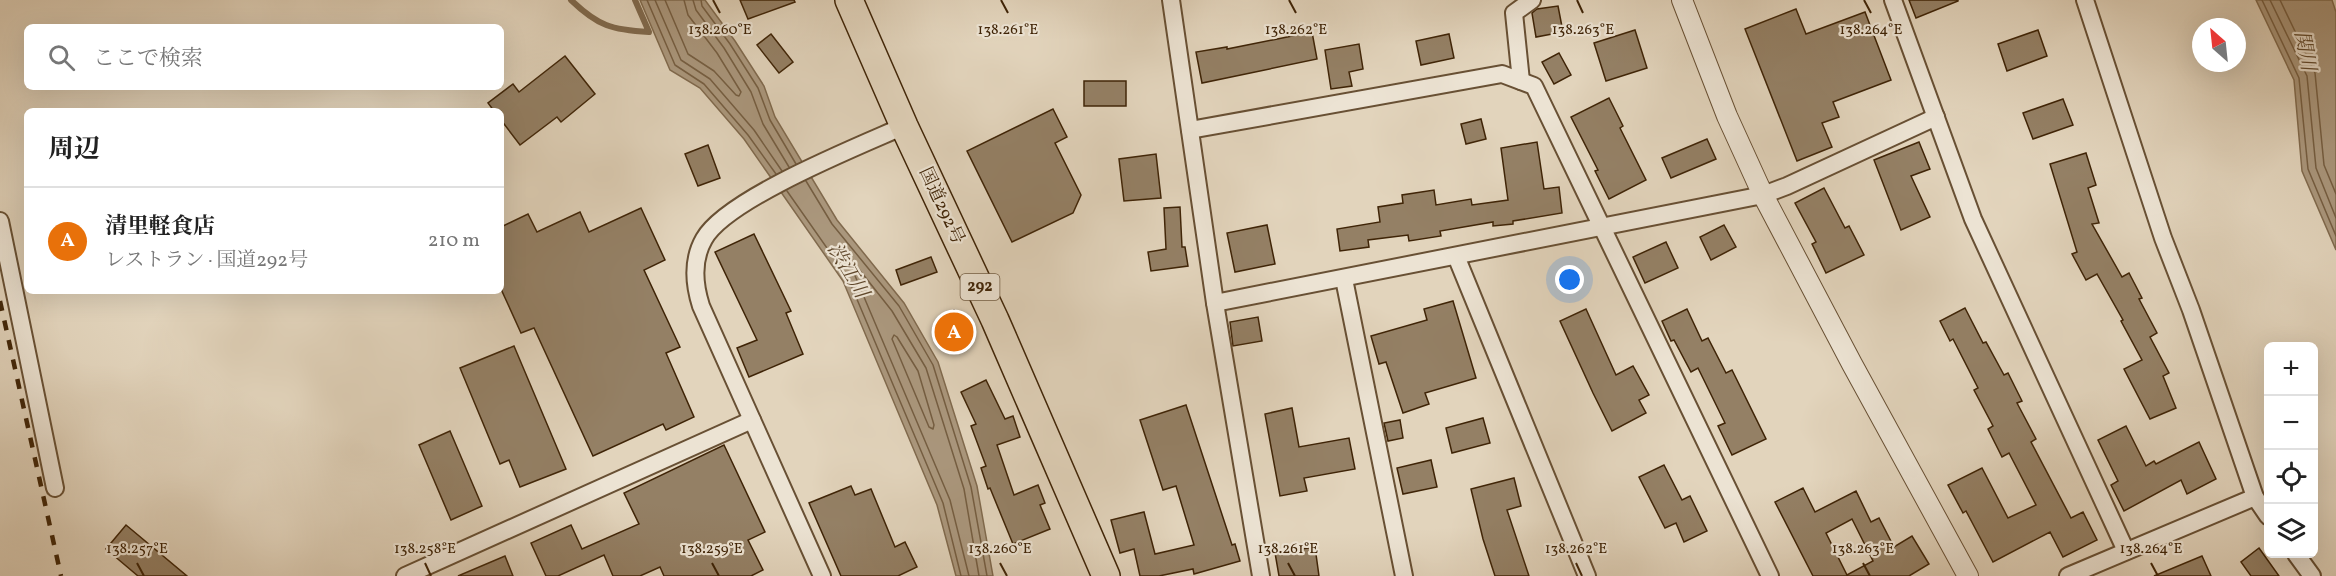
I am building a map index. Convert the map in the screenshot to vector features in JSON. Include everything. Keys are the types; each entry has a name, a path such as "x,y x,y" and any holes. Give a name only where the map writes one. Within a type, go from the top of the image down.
{"highway":[{"name":"国道292号","path":"849,0 904,126 995,320 1106,576"}],"street":[{"path":"1171,0 1215,303 1261,576"},
{"path":"1521,81 1514,13 1532,0"},
{"path":"1682,0 1727,116 1763,195 1968,576"},
{"path":"1893,0 1973,219 2126,551"},
{"path":"2085,0 2163,238 2192,310 2255,496 2264,510"},
{"path":"1190,130 1502,74 1534,86 1770,576"},
{"path":"1215,303 1763,195 1936,117"},
{"path":"822,576 701,306 696,291 694,271 704,238 722,219 757,195 904,126"},
{"path":"0,221 55,488"},
{"path":"1456,256 1587,576"},
{"path":"1344,279 1404,576"},
{"path":"405,576 752,420"},
{"path":"2068,576 2255,496"},
{"path":"2299,558 2312,576"}],"water":[{"name":"渋江川","path":"640,0 705,0 764,86 775,117 837,220 904,303 938,362 977,486 993,576 956,576 937,505 843,281 744,139 700,88 670,70"},
{"name":"関川","path":"2256,0 2332,0 2336,12 2336,250 2302,171 2294,80"}],"building":[{"path":"740,0 794,0 795,2 748,19"},
{"path":"1909,0 1958,0 1958,1 1916,18"},
{"path":"1558,6 1563,32 1536,37 1532,13 1537,9"},
{"path":"1796,9 1806,34 1865,12 1891,80 1833,102 1839,117 1822,123 1832,147 1797,161 1745,29"},
{"path":"1635,30 1647,68 1606,81 1594,43"},
{"path":"2038,30 2047,56 2007,71 1998,44"},
{"path":"1312,32 1317,59 1202,83 1196,52 1227,47 1227,49"},
{"path":"771,34 793,62 779,73 757,45"},
{"path":"1449,34 1454,58 1421,65 1416,41"},
{"path":"1359,44 1363,69 1349,72 1352,86 1331,89 1325,50"},
{"path":"1559,53 1571,75 1554,84 1542,62"},
{"path":"565,56 595,94 561,122 557,117 520,145 504,124 504,108 492,108 488,103 513,84 519,92"},
{"path":"1084,81 1126,81 1126,106 1084,106"},
{"path":"1609,98 1623,126 1620,128 1646,180 1609,199 1595,171 1598,170 1571,117"},
{"path":"2063,99 2073,125 2033,139 2023,113"},
{"path":"1053,109 1067,137 1055,143 1081,195 1073,213 1012,242 967,151"},
{"path":"1481,119 1486,139 1466,144 1461,124"},
{"path":"1707,139 1716,159 1671,178 1662,158"},
{"path":"1537,142 1544,189 1559,187 1562,213 1513,221 1513,224 1493,226 1493,222 1440,231 1441,236 1409,241 1408,235 1368,240 1369,247 1340,251 1337,229 1380,222 1378,207 1403,203 1402,195 1434,190 1436,205 1471,199 1472,205 1508,200 1501,148"},
{"path":"1919,142 1930,169 1911,176 1930,217 1901,230 1874,160"},
{"path":"708,145 720,178 698,186 685,154"},
{"path":"2086,153 2096,185 2088,188 2099,223 2092,224 2122,277 2129,273 2142,298 2139,299 2157,333 2150,337 2169,373 2163,376 2176,408 2150,419 2124,369 2142,360 2097,274 2086,280 2072,254 2077,252 2050,164"},
{"path":"1156,154 1161,198 1124,201 1119,159"},
{"path":"1824,188 1845,228 1849,226 1864,255 1826,273 1812,244 1816,242 1795,203"},
{"path":"1180,207 1182,247 1185,247 1188,266 1151,271 1148,252 1166,249 1164,208"},
{"path":"641,208 665,260 644,270 680,347 666,353 694,417 666,430 663,424 593,456 534,328 521,333 503,294 504,226 528,214 537,232 580,212 589,232"},
{"path":"1267,225 1275,264 1235,272 1227,233"},
{"path":"1724,225 1736,247 1711,260 1700,237"},
{"path":"754,234 791,311 786,313 803,354 749,377 737,348 757,340 715,252"},
{"path":"1666,242 1678,268 1645,283 1633,257"},
{"path":"931,257 937,272 901,285 896,270"},
{"path":"1453,301 1476,378 1425,393 1429,404 1403,413 1386,362 1379,364 1371,336 1427,320 1424,309"},
{"path":"1965,308 1983,343 1986,342 2004,375 2008,373 2022,401 2017,403 2036,439 2031,442 2071,518 2083,512 2097,540 2063,557 2050,532 1993,562 1966,511 1963,513 1948,485 1982,468 2008,518 2036,505 2009,453 2002,457 1988,429 1993,426 1974,390 1978,388 1953,339 1950,341 1940,321"},
{"path":"1586,309 1616,375 1633,366 1649,395 1639,400 1646,413 1612,431 1560,321"},
{"path":"1687,309 1702,341 1708,338 1726,373 1732,370 1766,439 1732,455 1718,426 1725,423 1698,368 1691,372 1674,340 1671,341 1662,321"},
{"path":"954,310 975,336 955,353 933,327"},
{"path":"1258,317 1262,341 1233,346 1230,322"},
{"path":"514,346 566,469 520,487 509,460 500,464 460,368"},
{"path":"986,380 1005,419 1013,416 1020,437 997,445 1014,495 1038,485 1045,503 1040,505 1050,529 1013,544 990,488 988,489 981,468 986,466 971,426 976,424 961,392"},
{"path":"1186,405 1232,545 1235,544 1240,561 1194,574 1193,569 1159,576 1140,576 1134,549 1120,553 1111,520 1144,512 1155,554 1194,545 1176,486 1163,490 1140,420"},
{"path":"1292,408 1299,447 1349,438 1355,469 1304,478 1307,491 1280,496 1265,414"},
{"path":"1483,418 1490,443 1452,453 1446,428"},
{"path":"1400,420 1403,438 1388,441 1384,423"},
{"path":"2126,426 2146,466 2154,461 2156,464 2199,442 2216,479 2187,494 2181,480 2124,511 2111,485 2118,481 2098,440"},
{"path":"450,431 482,506 451,520 419,445"},
{"path":"724,445 765,532 748,540 763,570 751,576 664,576 660,567 640,576 613,576 604,555 558,576 546,576 531,543 571,525 582,549 639,524 624,493"},
{"path":"1431,460 1437,487 1403,494 1397,468"},
{"path":"1664,465 1682,500 1690,496 1707,531 1684,542 1676,523 1665,528 1639,477"},
{"path":"1514,478 1521,506 1507,510 1529,576 1495,576 1471,489"},
{"path":"851,486 855,495 871,489 895,547 905,542 917,567 898,576 841,576 809,503"},
{"path":"1803,488 1815,512 1856,491 1871,522 1879,518 1894,547 1912,536 1929,564 1909,576 1813,576 1775,502","holes":["1852,519 1873,561 1847,575 1826,533"]},
{"path":"126,525 187,576 138,576 106,549"},
{"path":"1315,547 1319,576 1279,576 1275,553"},
{"path":"2259,548 2279,576 2251,576 2241,562"},
{"path":"505,556 513,576 458,576"},
{"path":"2202,556 2211,576 2154,576"}],"waterway":[{"path":"571,0 589,16 606,25 625,30 649,32 635,0"}],"railway":[{"path":"0,301 61,576"}],"place":[{"name":"清里軽食店","path":"954,332"}]}
